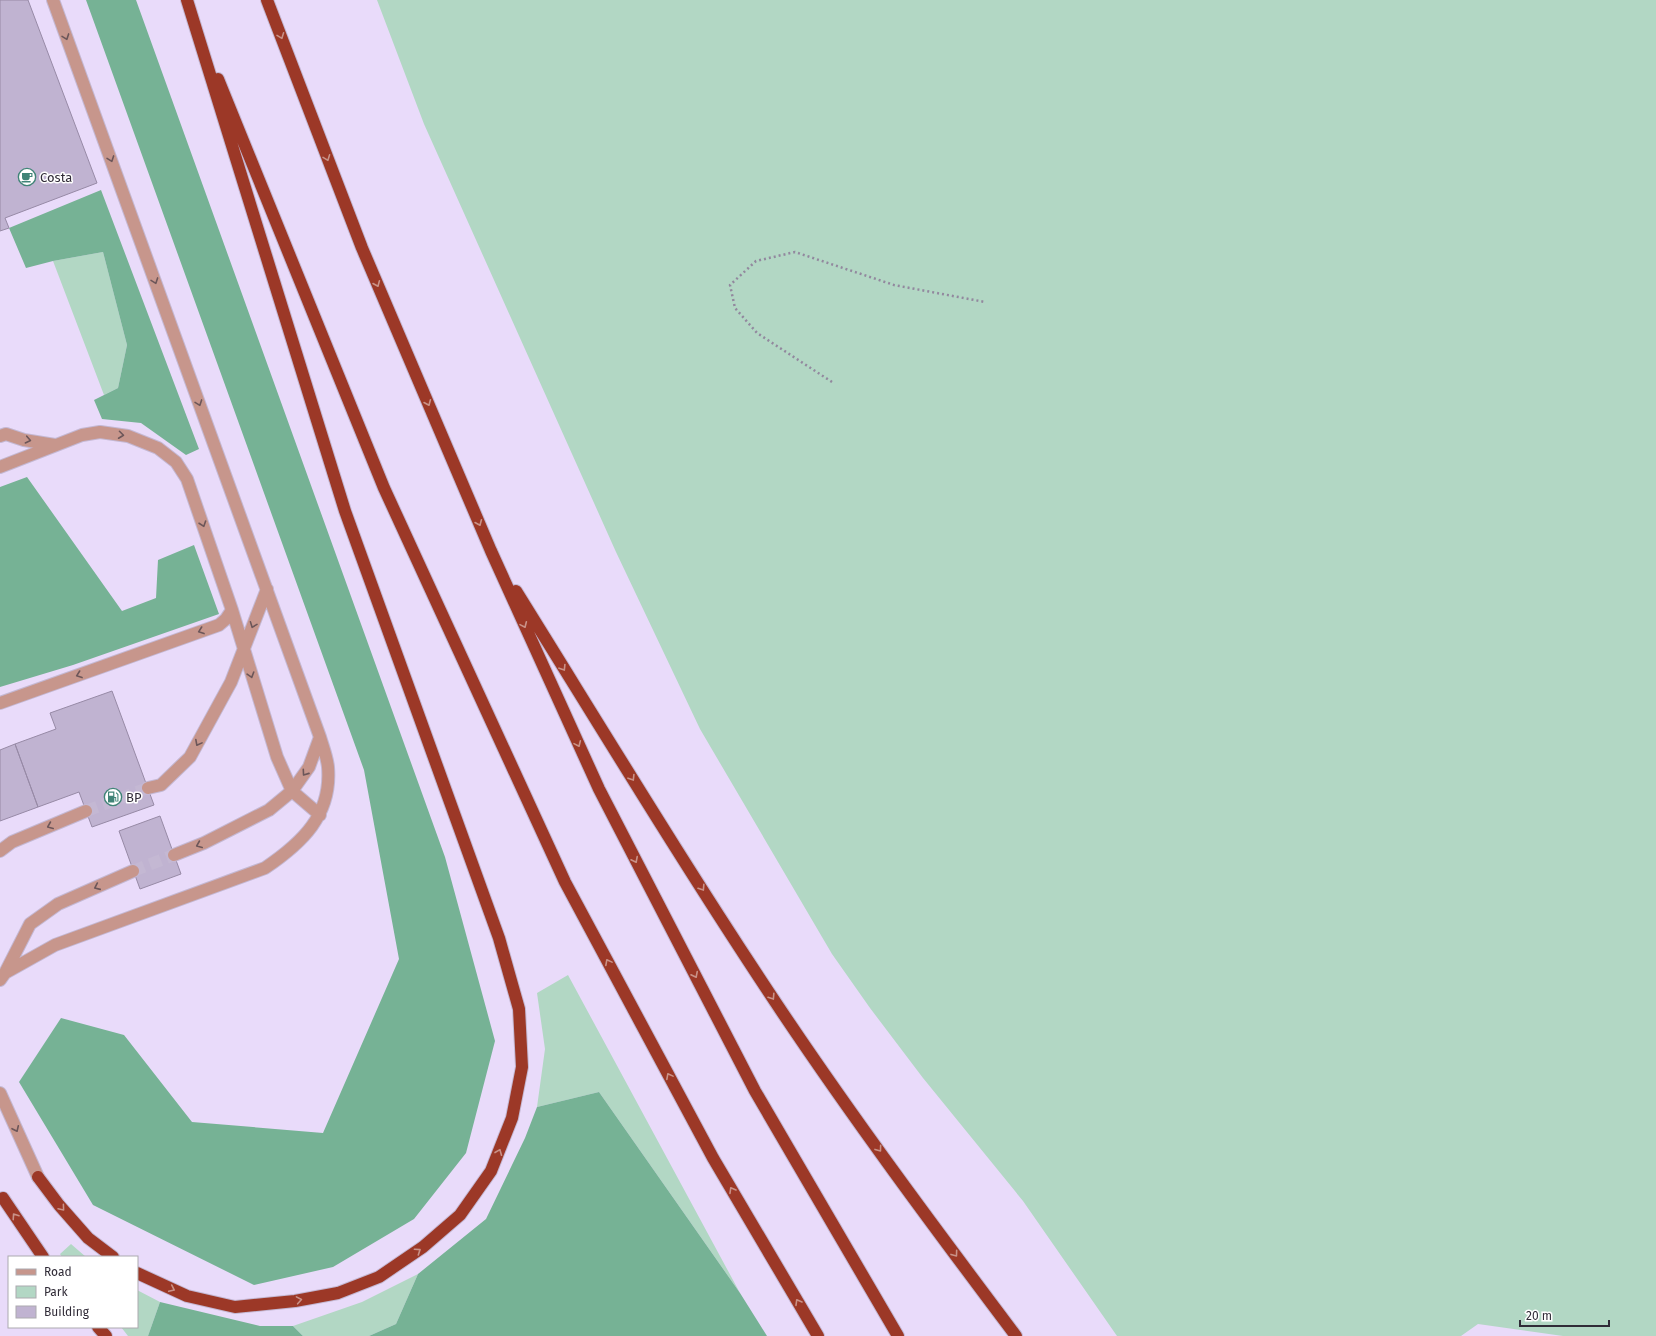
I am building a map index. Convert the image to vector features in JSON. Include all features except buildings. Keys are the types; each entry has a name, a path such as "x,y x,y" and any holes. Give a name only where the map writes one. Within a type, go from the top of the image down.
{"highway":[{"path":"138,1273 187,1296 235,1307 295,1301 338,1293 380,1277 423,1248 460,1215 491,1171 512,1118 522,1067 519,1009 499,938 345,511 187,0"},
{"path":"187,0 384,488 565,882 713,1158 818,1336"},
{"path":"267,0 362,248 491,551 606,804 755,1090 898,1336"},
{"path":"491,551 674,845 777,1004 856,1117 1016,1336"},
{"path":"38,1177 59,1205 88,1238 112,1256"},
{"path":"1,1195 42,1256"},
{"path":"99,1328 106,1336"}],"lane":[{"path":"2,977 55,945 265,868 289,852 308,833 320,815 328,793 328,766 320,737 53,0"},
{"path":"0,467 82,435 100,432 128,436 158,448 176,462 187,479 232,610 277,757 292,791 320,815"},
{"path":"0,436 6,434 24,440 56,445"},
{"path":"148,788 161,785 190,757 231,682 267,589"},
{"path":"0,703 219,625 226,619 232,610"},
{"path":"174,855 204,843 269,810 292,791 309,767 320,737"},
{"path":"0,851 12,842 86,811"},
{"path":"2,977 30,924 58,904 133,871"},
{"path":"0,1093 38,1177"}],"path":[{"path":"832,382 757,333 736,308 730,285 756,261 795,252 894,285 985,302"}],"green space":[{"path":"86,0 136,0 445,857 495,1041 466,1153 414,1219 333,1267 254,1285 93,1205 19,1082 61,1018 124,1035 192,1122 323,1133 399,959 364,770"},
{"path":"377,0 1656,0 1656,1336 1563,1336 1478,1324 1461,1336 1117,1336 1023,1201 923,1078 870,1008 832,954 700,729 616,552 424,124"},
{"path":"101,190 199,449 186,455 141,423 102,419 94,400 118,388 127,345 103,252 53,261 26,268 9,228"},
{"path":"103,252 127,345 118,388 104,395 53,261"},
{"path":"27,477 122,611 156,598 158,560 194,545 219,614 73,665 0,687 0,487"},
{"path":"568,975 740,1293 599,1092 537,1107 545,1049 537,993"},
{"path":"599,1092 740,1293 767,1336 369,1336 396,1324 418,1274 486,1219 525,1138 537,1107"},
{"path":"71,1244 85,1256 61,1256 60,1254"},
{"path":"418,1274 396,1324 369,1336 303,1336 293,1326 362,1302"},
{"path":"138,1291 160,1302 148,1336 128,1336 122,1328 138,1328"},
{"path":"160,1302 260,1326 293,1326 303,1336 148,1336"}],"tunnel":[{"path":"86,811 148,788"},
{"path":"133,871 174,855"}],"place":[{"name":"Costa","path":"27,177"},
{"name":"BP","path":"113,797"}]}
